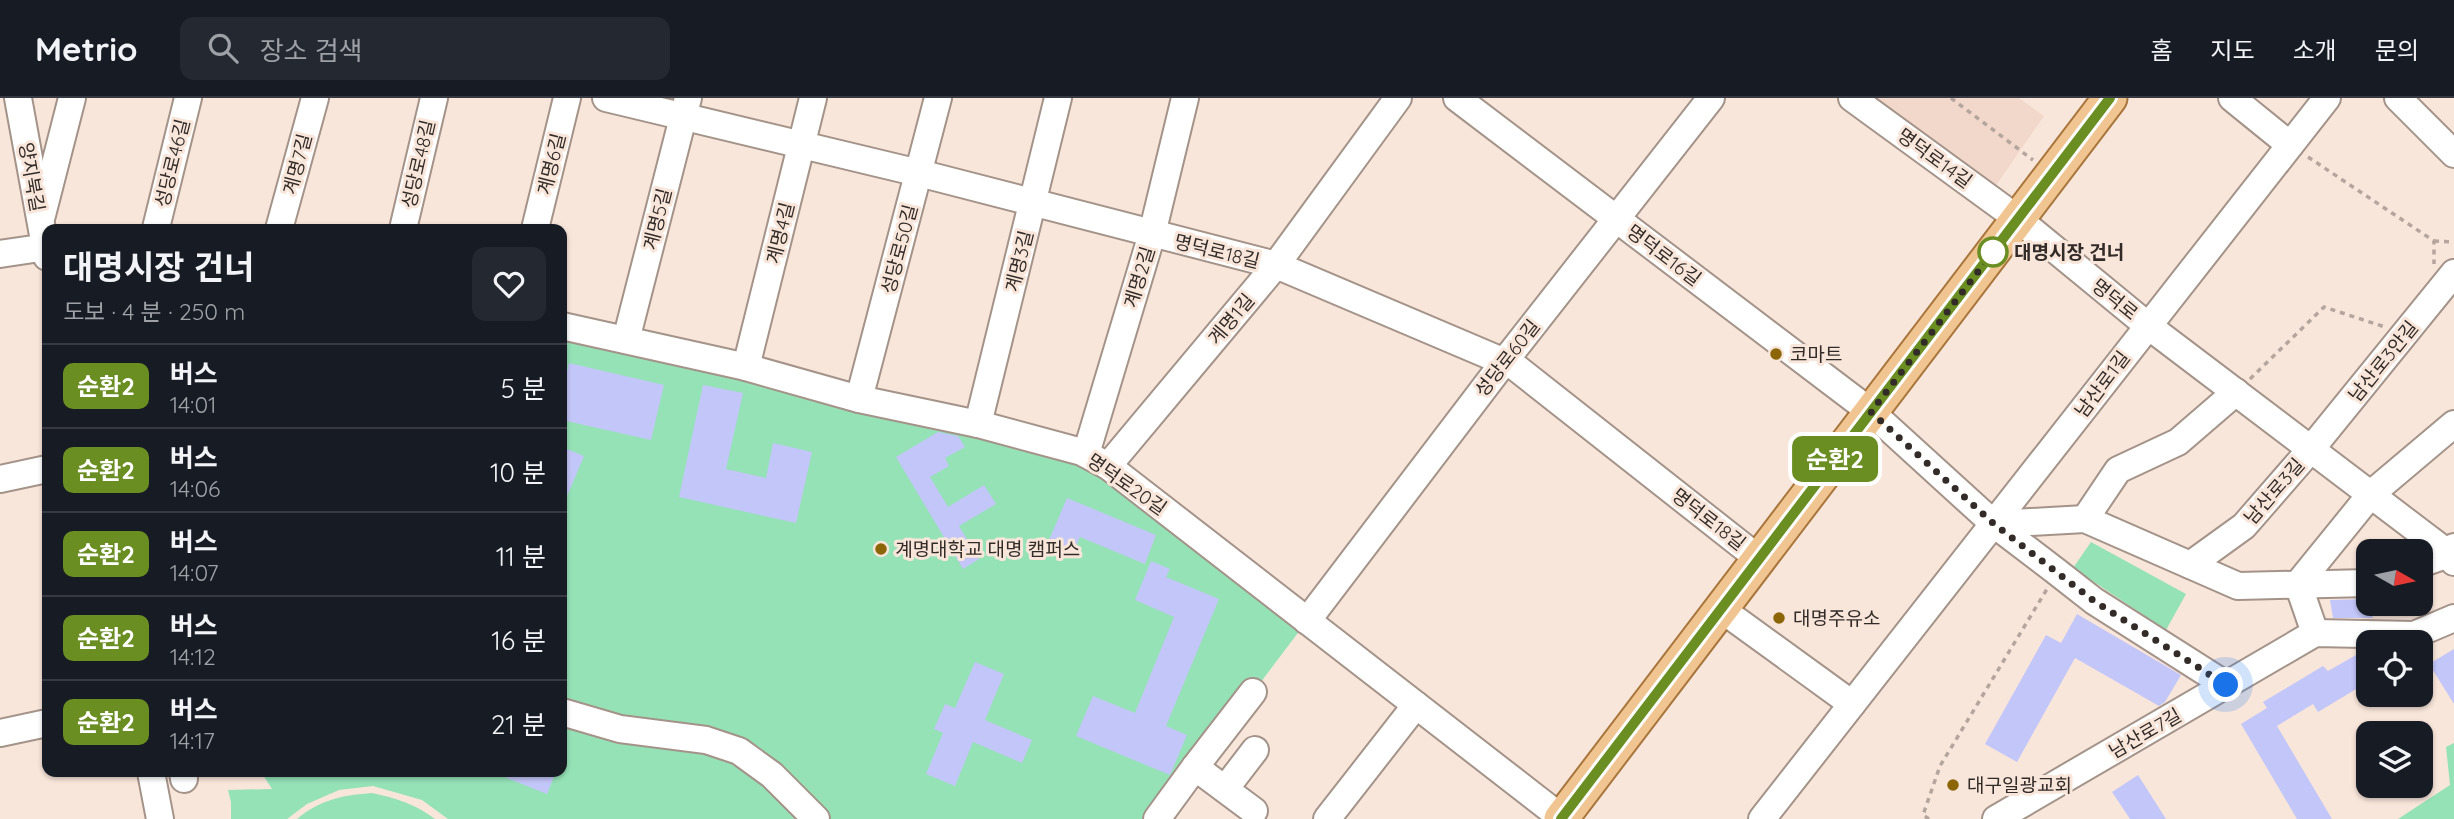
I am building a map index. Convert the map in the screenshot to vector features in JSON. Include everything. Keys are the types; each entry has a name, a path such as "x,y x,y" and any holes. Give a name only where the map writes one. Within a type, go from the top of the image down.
{"main road":[{"path":"1562,819 2110,98"}],"street":[{"name":"양지북길","path":"18,98 42,227"},
{"path":"49,224 72,98"},
{"name":"성당로46길","path":"156,224 188,98"},
{"name":"계명7길","path":"280,224 315,98"},
{"name":"성당로48길","path":"404,224 434,98"},
{"name":"계명6길","path":"536,224 567,98"},
{"name":"명덕로18길","path":"606,98 686,107 802,146 919,173 1276,265 1514,366 1759,559"},
{"name":"계명4길","path":"746,367 813,98"},
{"name":"성당로50길","path":"859,399 937,98"},
{"name":"계명3길","path":"978,424 1058,98"},
{"name":"계명2길","path":"1097,460 1185,98"},
{"name":"계명1길","path":"1097,460 1276,265 1398,98"},
{"name":"명덕로16길","path":"1457,98 1871,412"},
{"name":"성당로60길","path":"1307,621 1504,362 1711,98"},
{"path":"2232,98 2290,145"},
{"name":"남산로1길","path":"1762,819 2326,98"},
{"path":"2398,98 2454,154"},
{"name":"명덕로14길","path":"1868,103 2018,219"},
{"name":"계명5길","path":"626,340 686,107"},
{"name":"명덕로","path":"2018,219 2147,325"},
{"path":"0,254 42,244"},
{"name":"남산로3안길","path":"2311,449 2454,273"},
{"name":"남산로3길","path":"2147,325 2452,554"},
{"name":"명덕로20길","path":"567,327 746,367 859,399 978,424 1097,460 1562,819"},
{"path":"2085,519 2118,470 2178,442 2236,392"},
{"path":"1871,412 1994,524 2094,601 2226,685"},
{"path":"2298,584 2371,494 2454,424"},
{"name":"남산로3길","path":"2190,565 2244,526 2311,449"},
{"path":"0,479 42,469"},
{"path":"1994,524 2085,519 2238,586 2356,583"},
{"name":"남산로3길","path":"2433,560 2452,554"},
{"path":"2298,584 2315,633 2414,635 2454,618"},
{"path":"1721,609 1852,704"},
{"name":"남산로7길","path":"1996,819 2315,633"},
{"path":"1157,819 1252,692"},
{"path":"1327,819 1416,705"},
{"path":"567,713 621,729 706,740 739,751 772,775 816,819"},
{"path":"0,733 42,724"},
{"path":"1225,789 1255,750"},
{"path":"1195,767 1254,811"},
{"path":"152,777 160,819"}],"path":[{"path":"1951,98 2052,174"},
{"path":"2290,145 2434,241 2454,242"},
{"path":"2434,241 2434,298"},
{"path":"2236,392 2324,307 2405,333"},
{"path":"1929,819 1923,815 1940,766 2057,572"}],"shaded area":[{"path":"1863,98 2019,98 2044,116 1988,197"}],"green space":[{"name":"계명대학교 대명 캠퍼스","path":"567,327 1086,454 1307,621 1157,819 448,819 422,800 373,786 339,790 307,804 287,819 231,819 228,790 272,789 264,777 567,777"},
{"path":"2091,542 2186,594 2166,630 2073,568"},
{"path":"2454,743 2454,819 2398,819 2450,785 2446,747"},
{"path":"372,793 405,802 435,819 297,819 314,807 332,800"}],"building":[{"path":"569,363 664,385 651,440 567,421"},
{"path":"703,385 743,393 726,469 766,478 773,443 812,452 796,523 679,497"},
{"path":"938,432 958,436 965,447 945,458 949,466 930,477 948,507 984,485 996,504 959,526 979,559 963,569 896,457"},
{"path":"567,449 584,456 567,496"},
{"path":"1067,498 1156,535 1145,564 1080,537 1071,557 1046,547"},
{"path":"1151,561 1170,569 1166,577 1219,599 1166,726 1187,735 1170,775 1076,736 1093,696 1135,713 1174,617 1135,600"},
{"path":"2356,599 2356,616 2373,618 2333,618 2330,600"},
{"path":"2077,614 2181,675 2165,702 2159,706 2075,658 2017,762 1985,744 2046,635 2061,643"},
{"path":"2454,649 2454,704 2433,670 2433,662"},
{"path":"2356,655 2356,689 2318,712 2313,704 2277,726 2332,819 2297,819 2241,724 2267,708 2263,702 2323,666 2328,671"},
{"path":"975,662 1004,674 985,720 1032,740 1022,763 973,742 955,786 926,774 943,733 934,729 945,704 955,708"},
{"path":"2138,775 2166,819 2130,819 2112,792"},
{"path":"504,777 554,777 547,794"}],"bus line":[{"name":"순환2","path":"1561,819 2110,98"}],"place":[{"name":"대명시장 건너","path":"1993,252"},
{"name":"코마트","path":"1776,354"},
{"name":"계명대학교 대명 캠퍼스","path":"881,549"},
{"name":"대명주유소","path":"1779,618"},
{"name":"대구일광교회","path":"1953,785"}],"route":[{"path":"1993,252 1871,412 1994,524 2094,601 2226,685"}]}
